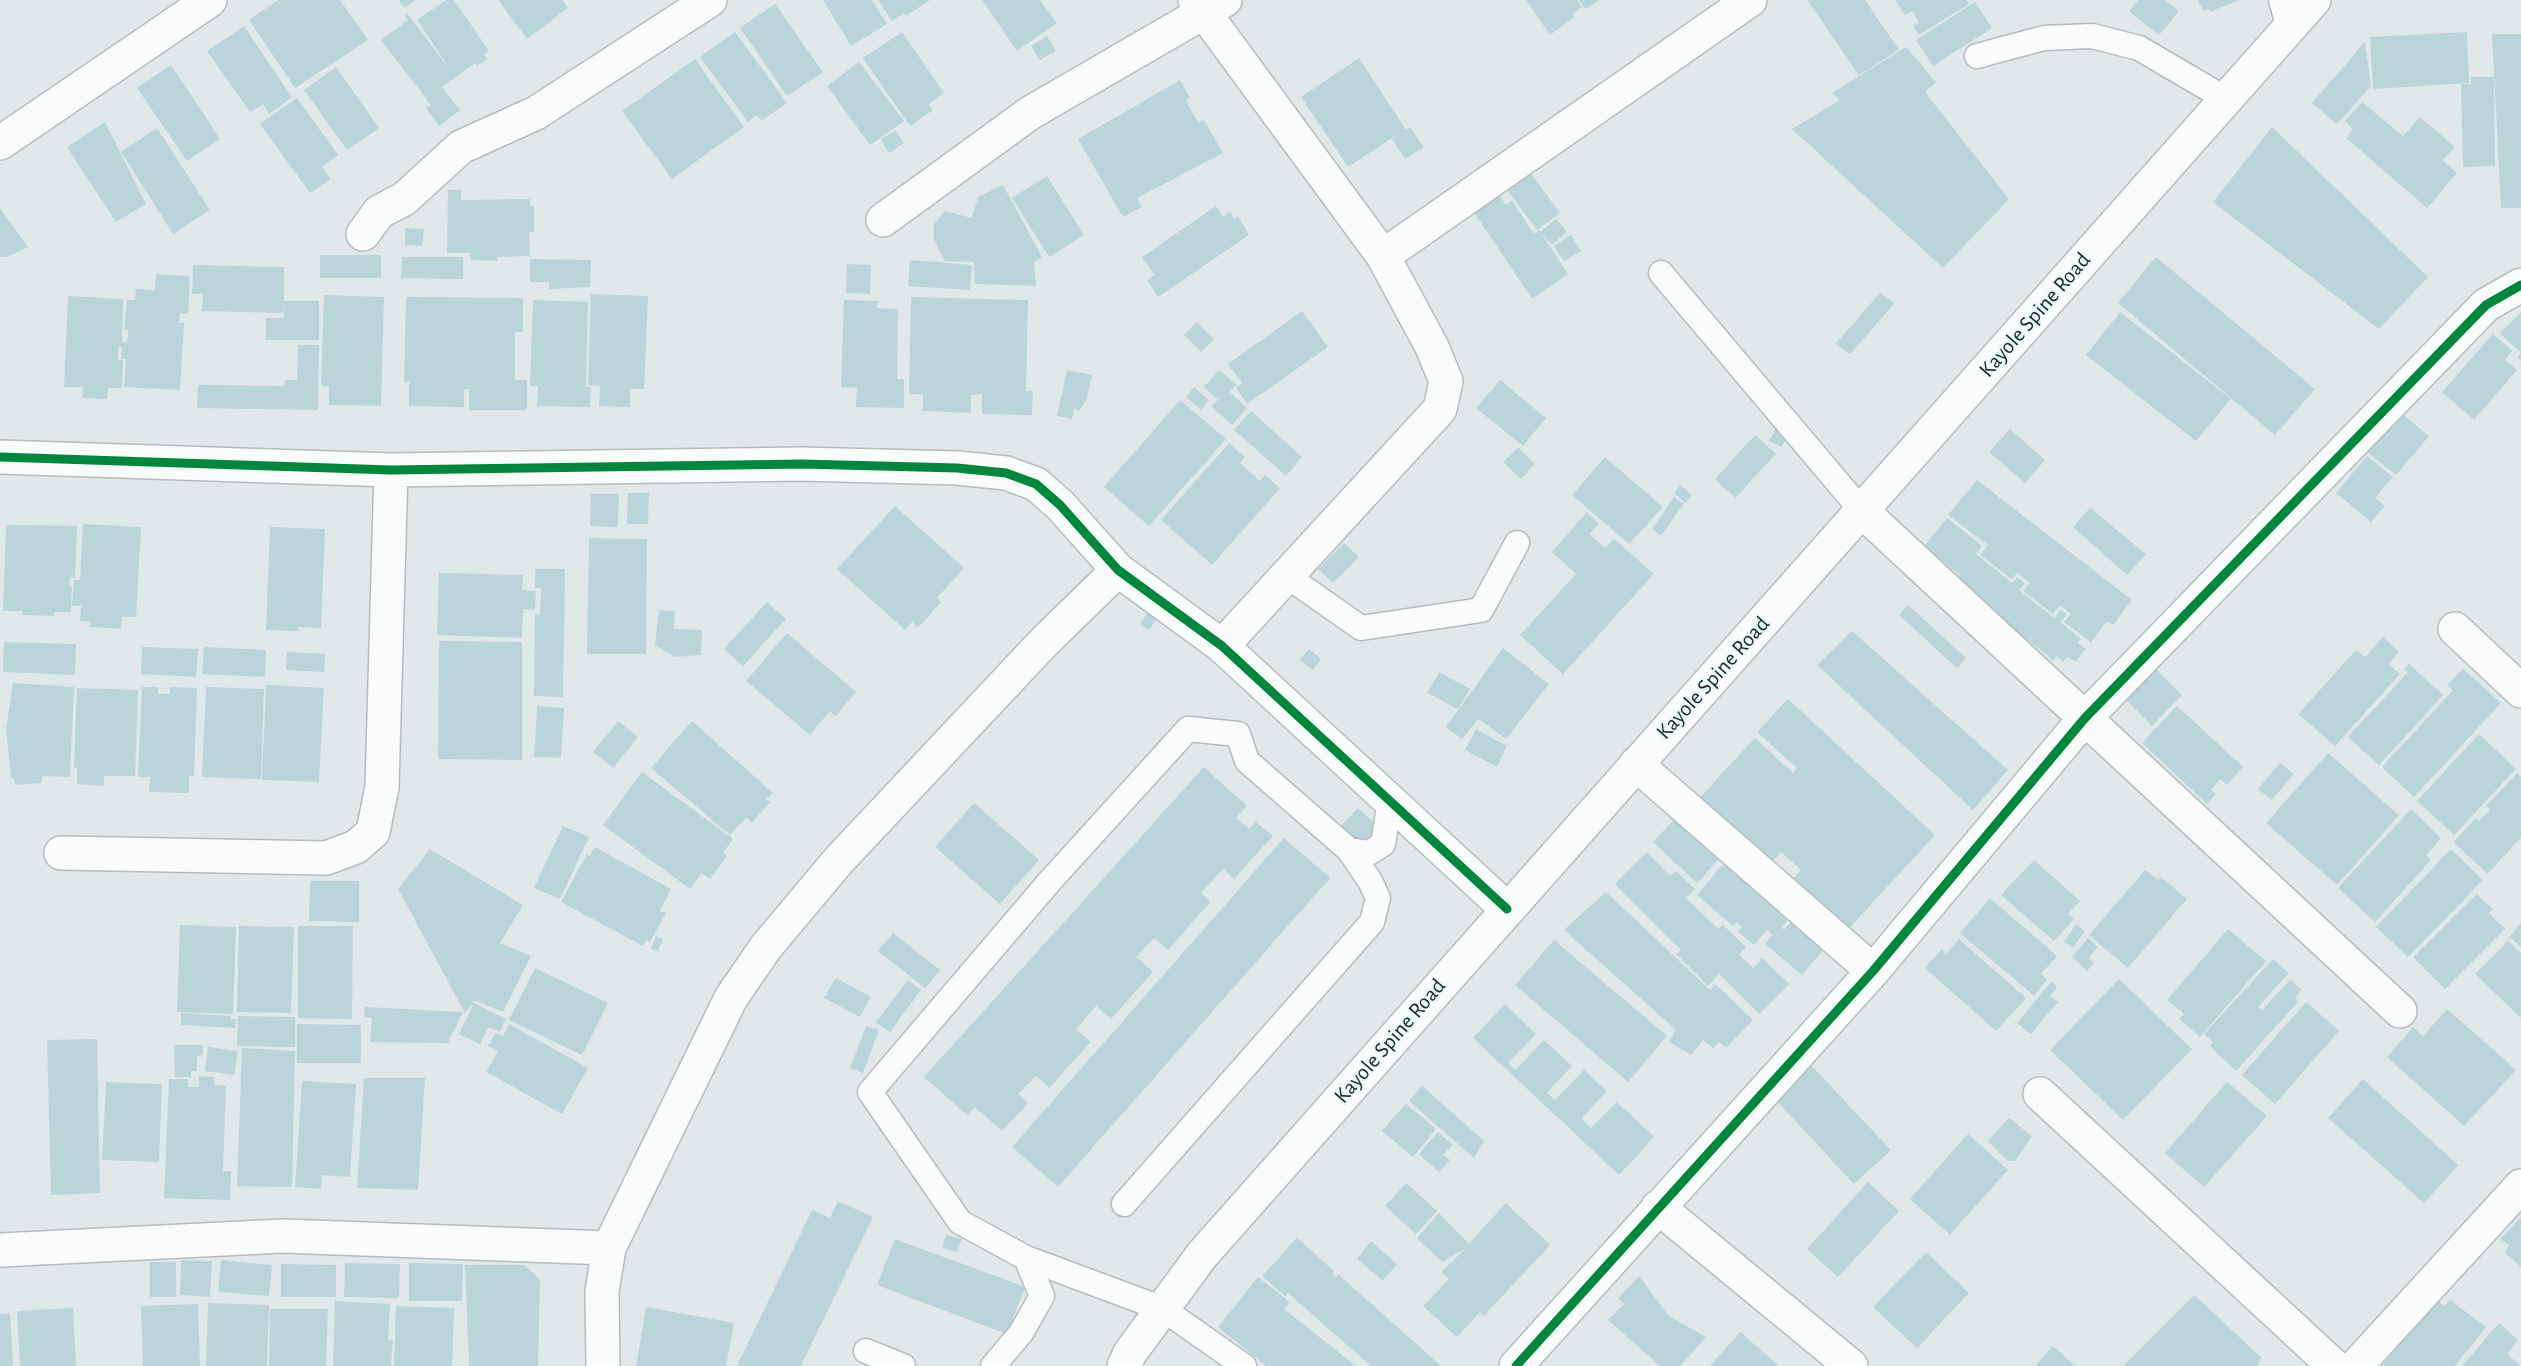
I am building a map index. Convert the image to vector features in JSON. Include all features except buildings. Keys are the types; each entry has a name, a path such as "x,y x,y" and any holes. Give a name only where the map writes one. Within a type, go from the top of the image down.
{"street":[{"path":"0,144 210,0"},
{"path":"363,234 379,212 404,199 461,147 536,113 710,0"},
{"path":"1383,256 1750,0"},
{"name":"Kayole Spine Road","path":"1124,1366 1130,1353 1202,1255 2226,99 2285,14 2314,0"},
{"path":"883,219 1030,113 1208,5 1383,256 1432,347 1446,381 1440,409 1221,646"},
{"path":"1516,1366 1873,971 2085,718 2486,304 2521,285"},
{"path":"0,457 391,470 802,464 957,468 1006,473 1036,484 1044,490 1118,570 1221,646 1507,909"},
{"path":"61,853 326,858 356,847 373,832 382,787 391,470"},
{"path":"1862,511 2400,1011"},
{"path":"603,1366 602,1291 609,1248 732,998 766,947 863,834 1044,642 1118,570"},
{"path":"2455,629 2521,691"},
{"path":"1636,764 1873,971"},
{"path":"2040,1094 2334,1366"},
{"path":"2356,1366 2521,1186"},
{"path":"1658,1208 1851,1366"},
{"path":"0,1250 283,1236 609,1248"}],"lane":[{"path":"1977,56 2044,38 2092,36 2139,48 2226,99"},
{"path":"1661,273 1862,511"},
{"path":"1287,576 1361,628 1481,610 1517,543"},
{"path":"1124,1204 1372,922 1378,898 1370,881 1349,850 1247,761 1238,734 1188,729 1050,881 870,1092 960,1222 1026,1258 1162,1309 1244,1366"},
{"path":"1349,850 1369,853 1383,844 1390,801"},
{"path":"993,1366 1021,1333 1042,1296 1026,1258"},
{"path":"866,1351 903,1366"}],"cycle path":[{"path":"1516,1366 1873,971 2085,718 2486,305 2521,285"},
{"path":"0,457 391,470 802,464 957,468 1006,473 1036,484 1060,505 1118,570 1222,646 1507,909"}]}
